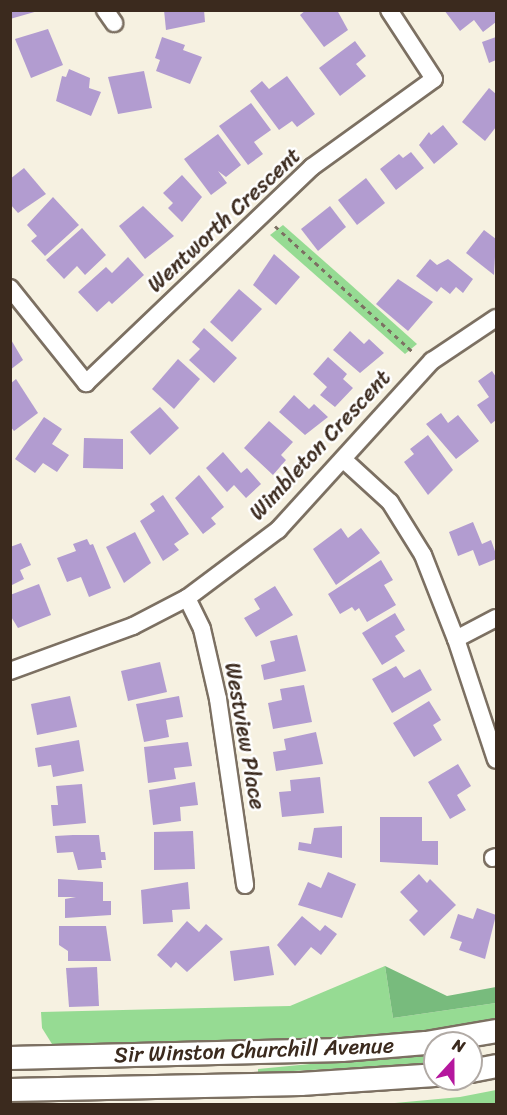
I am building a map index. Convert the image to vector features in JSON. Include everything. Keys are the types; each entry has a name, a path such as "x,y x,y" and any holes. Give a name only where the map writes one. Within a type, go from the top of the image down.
{"main road":[{"name":"Sir Winston Churchill Avenue","path":"10,1058 342,1050 426,1043 496,1031"},
{"path":"10,1063 11,1091 25,1104"},
{"name":"Sir Winston Churchill Avenue","path":"11,1091 302,1084 423,1076"}],"street":[{"name":"Wentworth Crescent","path":"10,288 86,383 312,167 434,79 389,10"},
{"name":"Wimbleton Crescent","path":"10,671 133,626 188,598 278,530 344,460 411,380 432,361 496,318"},
{"path":"344,460 390,502 409,529 456,639 496,760"},
{"name":"Westview Place","path":"188,598 202,629 218,699 245,885"},
{"path":"456,639 496,618"}],"path":[{"path":"275,226 413,352"}],"green space":[{"path":"283,225 417,344 405,354 270,235"},
{"path":"385,966 393,1018 496,1003 496,1019 395,1035 268,1042 52,1044 42,1028 41,1012 290,1006"},
{"path":"385,966 447,996 496,987 496,1003 393,1018"},
{"path":"423,1053 423,1064 258,1073 258,1069"},
{"path":"496,1090 496,1104 384,1104 460,1097"}],"building":[{"path":"10,10 38,10 38,11 10,19"},
{"path":"164,10 204,10 205,22 166,30"},
{"path":"306,10 337,10 348,30 324,47 300,15"},
{"path":"444,10 496,10 496,22 483,32 474,20 460,31"},
{"path":"48,29 63,65 31,78 15,39"},
{"path":"162,37 185,45 183,50 202,57 190,84 156,71 160,60 155,58"},
{"path":"496,37 496,60 489,63 482,42"},
{"path":"355,41 366,56 356,64 366,76 340,96 319,68"},
{"path":"69,69 90,78 89,88 101,92 91,116 56,101 62,76 66,77"},
{"path":"144,71 152,108 118,114 108,77"},
{"path":"287,76 315,114 297,127 292,121 279,130 250,91 262,81 269,89"},
{"path":"489,88 496,94 496,127 485,141 462,122"},
{"path":"251,103 271,130 254,142 263,154 248,165 219,126"},
{"path":"443,125 458,144 434,164 419,145 429,132 431,135"},
{"path":"218,134 241,165 226,177 218,171 227,183 211,195 184,159"},
{"path":"411,152 424,168 396,190 380,169 399,154 403,158"},
{"path":"24,168 46,194 18,213 10,204 10,179"},
{"path":"182,175 202,197 182,222 168,208 173,203 163,193"},
{"path":"366,178 385,203 357,225 338,200"},
{"path":"53,197 79,225 45,256 31,241 37,236 27,225"},
{"path":"143,206 174,236 145,259 119,226"},
{"path":"330,206 346,227 318,251 301,229"},
{"path":"82,228 106,255 85,275 77,266 64,279 46,260"},
{"path":"484,230 496,239 494,275 466,253"},
{"path":"274,254 300,277 276,305 253,285"},
{"path":"128,257 144,275 112,304 109,301 97,312 78,292 106,267 112,273"},
{"path":"430,259 437,265 448,259 473,279 463,293 456,287 450,294 441,287 437,292 416,276"},
{"path":"398,279 433,302 408,331 376,304"},
{"path":"239,289 262,309 232,342 210,322"},
{"path":"204,328 237,358 214,383 189,360 200,349 192,342"},
{"path":"350,331 364,344 369,339 384,353 360,373 333,350"},
{"path":"10,338 23,360 10,370"},
{"path":"328,357 347,374 343,379 353,388 335,407 320,395 327,387 313,374"},
{"path":"178,359 200,379 174,409 152,389"},
{"path":"492,371 496,377 496,420 491,424 477,405 489,397 478,381"},
{"path":"16,379 38,413 14,431 10,426 10,384"},
{"path":"294,395 309,409 314,404 328,417 305,435 279,412"},
{"path":"160,407 179,428 150,455 130,432"},
{"path":"441,413 448,423 458,415 479,441 456,459 426,424"},
{"path":"44,417 62,429 52,444 69,455 57,472 43,463 35,473 15,459"},
{"path":"269,421 293,442 281,455 286,460 273,475 244,448"},
{"path":"428,435 453,470 428,495 404,462 414,454 410,449"},
{"path":"84,438 123,439 123,469 83,468"},
{"path":"223,452 241,473 247,468 261,484 246,498 234,485 227,492 206,468"},
{"path":"199,475 224,507 211,518 216,524 203,534 175,498"},
{"path":"163,495 189,534 174,544 179,550 163,561 140,521 155,511 150,504"},
{"path":"473,522 482,544 491,540 496,554 496,559 479,566 473,550 458,556 449,532"},
{"path":"341,528 348,538 361,528 380,553 336,585 313,549"},
{"path":"135,532 151,563 124,583 106,547"},
{"path":"87,539 90,545 93,544 111,588 89,597 81,577 67,582 57,558 76,551 73,544"},
{"path":"21,543 31,565 20,570 24,579 10,586 10,547"},
{"path":"381,560 393,580 384,585 396,605 367,622 359,608 355,611 352,607 340,614 328,594"},
{"path":"39,584 51,615 18,628 10,615 10,595"},
{"path":"275,586 293,615 256,637 244,618 260,609 254,599"},
{"path":"395,613 405,630 395,636 405,651 382,665 362,633"},
{"path":"297,635 306,671 264,680 261,665 275,661 270,641"},
{"path":"160,662 167,692 128,701 121,671"},
{"path":"396,666 404,678 420,669 432,690 392,713 372,679"},
{"path":"304,685 312,722 273,729 268,703 282,700 280,689"},
{"path":"70,696 77,727 37,735 31,704"},
{"path":"179,696 183,717 166,720 169,737 144,742 136,704"},
{"path":"429,701 441,720 433,725 442,740 414,757 393,723"},
{"path":"316,732 323,764 276,771 273,752 286,750 284,739"},
{"path":"79,740 84,771 53,777 51,765 38,767 35,748"},
{"path":"188,742 192,766 174,768 176,779 148,783 144,747"},
{"path":"458,764 471,786 457,795 466,810 450,819 428,782"},
{"path":"320,777 324,813 282,817 279,792 291,791 290,780"},
{"path":"195,782 198,805 180,807 181,821 153,825 149,790"},
{"path":"82,784 86,823 53,826 51,805 58,805 56,786"},
{"path":"380,817 422,817 422,841 438,841 438,865 380,862"},
{"path":"342,826 342,858 298,850 299,842 311,844 314,828"},
{"path":"193,831 195,869 154,870 154,832"},
{"path":"99,835 101,852 105,852 106,860 101,860 102,868 78,870 73,852 57,853 55,836"},
{"path":"328,872 356,884 342,918 298,905 308,882 321,888"},
{"path":"419,874 427,883 430,879 456,905 424,936 409,920 418,911 400,892"},
{"path":"58,879 103,882 103,901 111,901 111,915 65,918 65,899 76,897 58,897"},
{"path":"188,882 190,909 172,910 173,922 143,924 141,890"},
{"path":"477,908 496,915 485,959 459,950 462,942 450,938 458,914 473,919"},
{"path":"302,916 320,931 325,925 337,934 321,955 311,947 295,966 277,945"},
{"path":"187,921 199,932 206,924 223,939 187,972 176,962 171,968 157,955"},
{"path":"59,926 106,926 111,961 68,961 68,951 59,945"},
{"path":"269,946 274,975 234,981 230,951"},
{"path":"97,967 99,1006 69,1007 66,968"}]}
